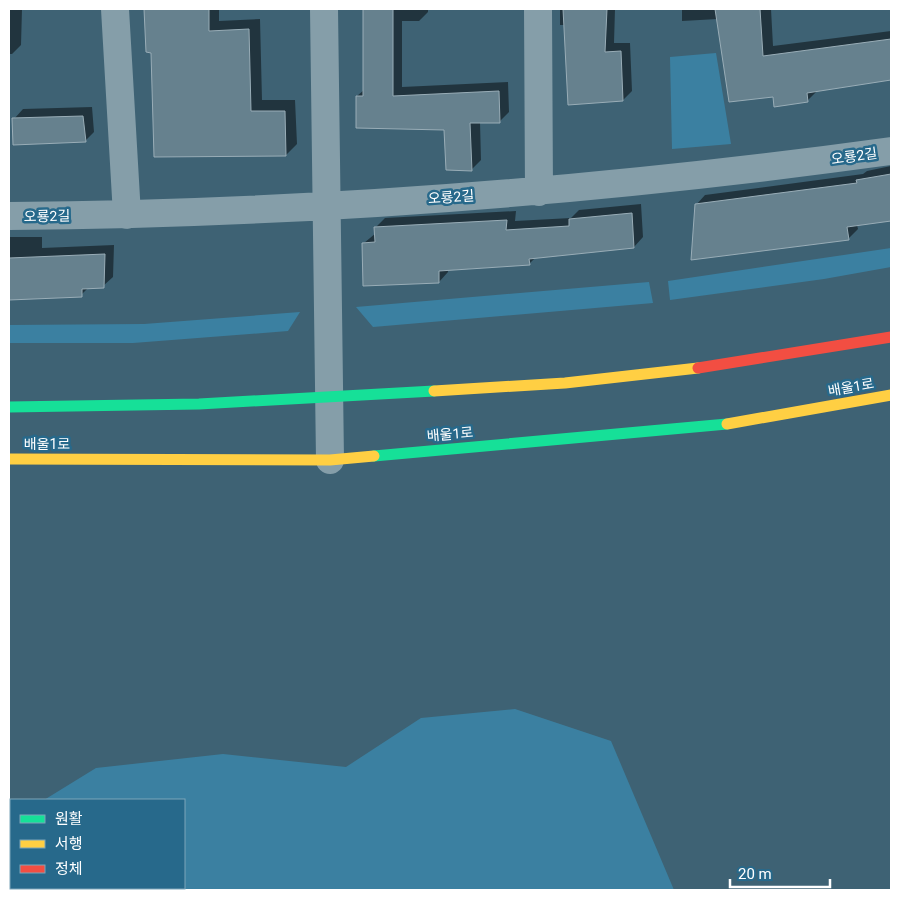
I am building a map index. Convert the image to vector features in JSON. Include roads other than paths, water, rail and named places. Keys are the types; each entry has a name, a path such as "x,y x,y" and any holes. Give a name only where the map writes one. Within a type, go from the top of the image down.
{"main road":[{"path":"9,408 199,404 565,383 730,365 891,337"},
{"name":"배울1로","path":"9,459 330,460 729,424 891,395"}],"street":[{"path":"115,9 127,215"},
{"path":"324,9 331,397 330,460"},
{"path":"538,9 539,192"},
{"name":"오룡2길","path":"9,216 127,215 539,192 740,172 891,150"}]}
